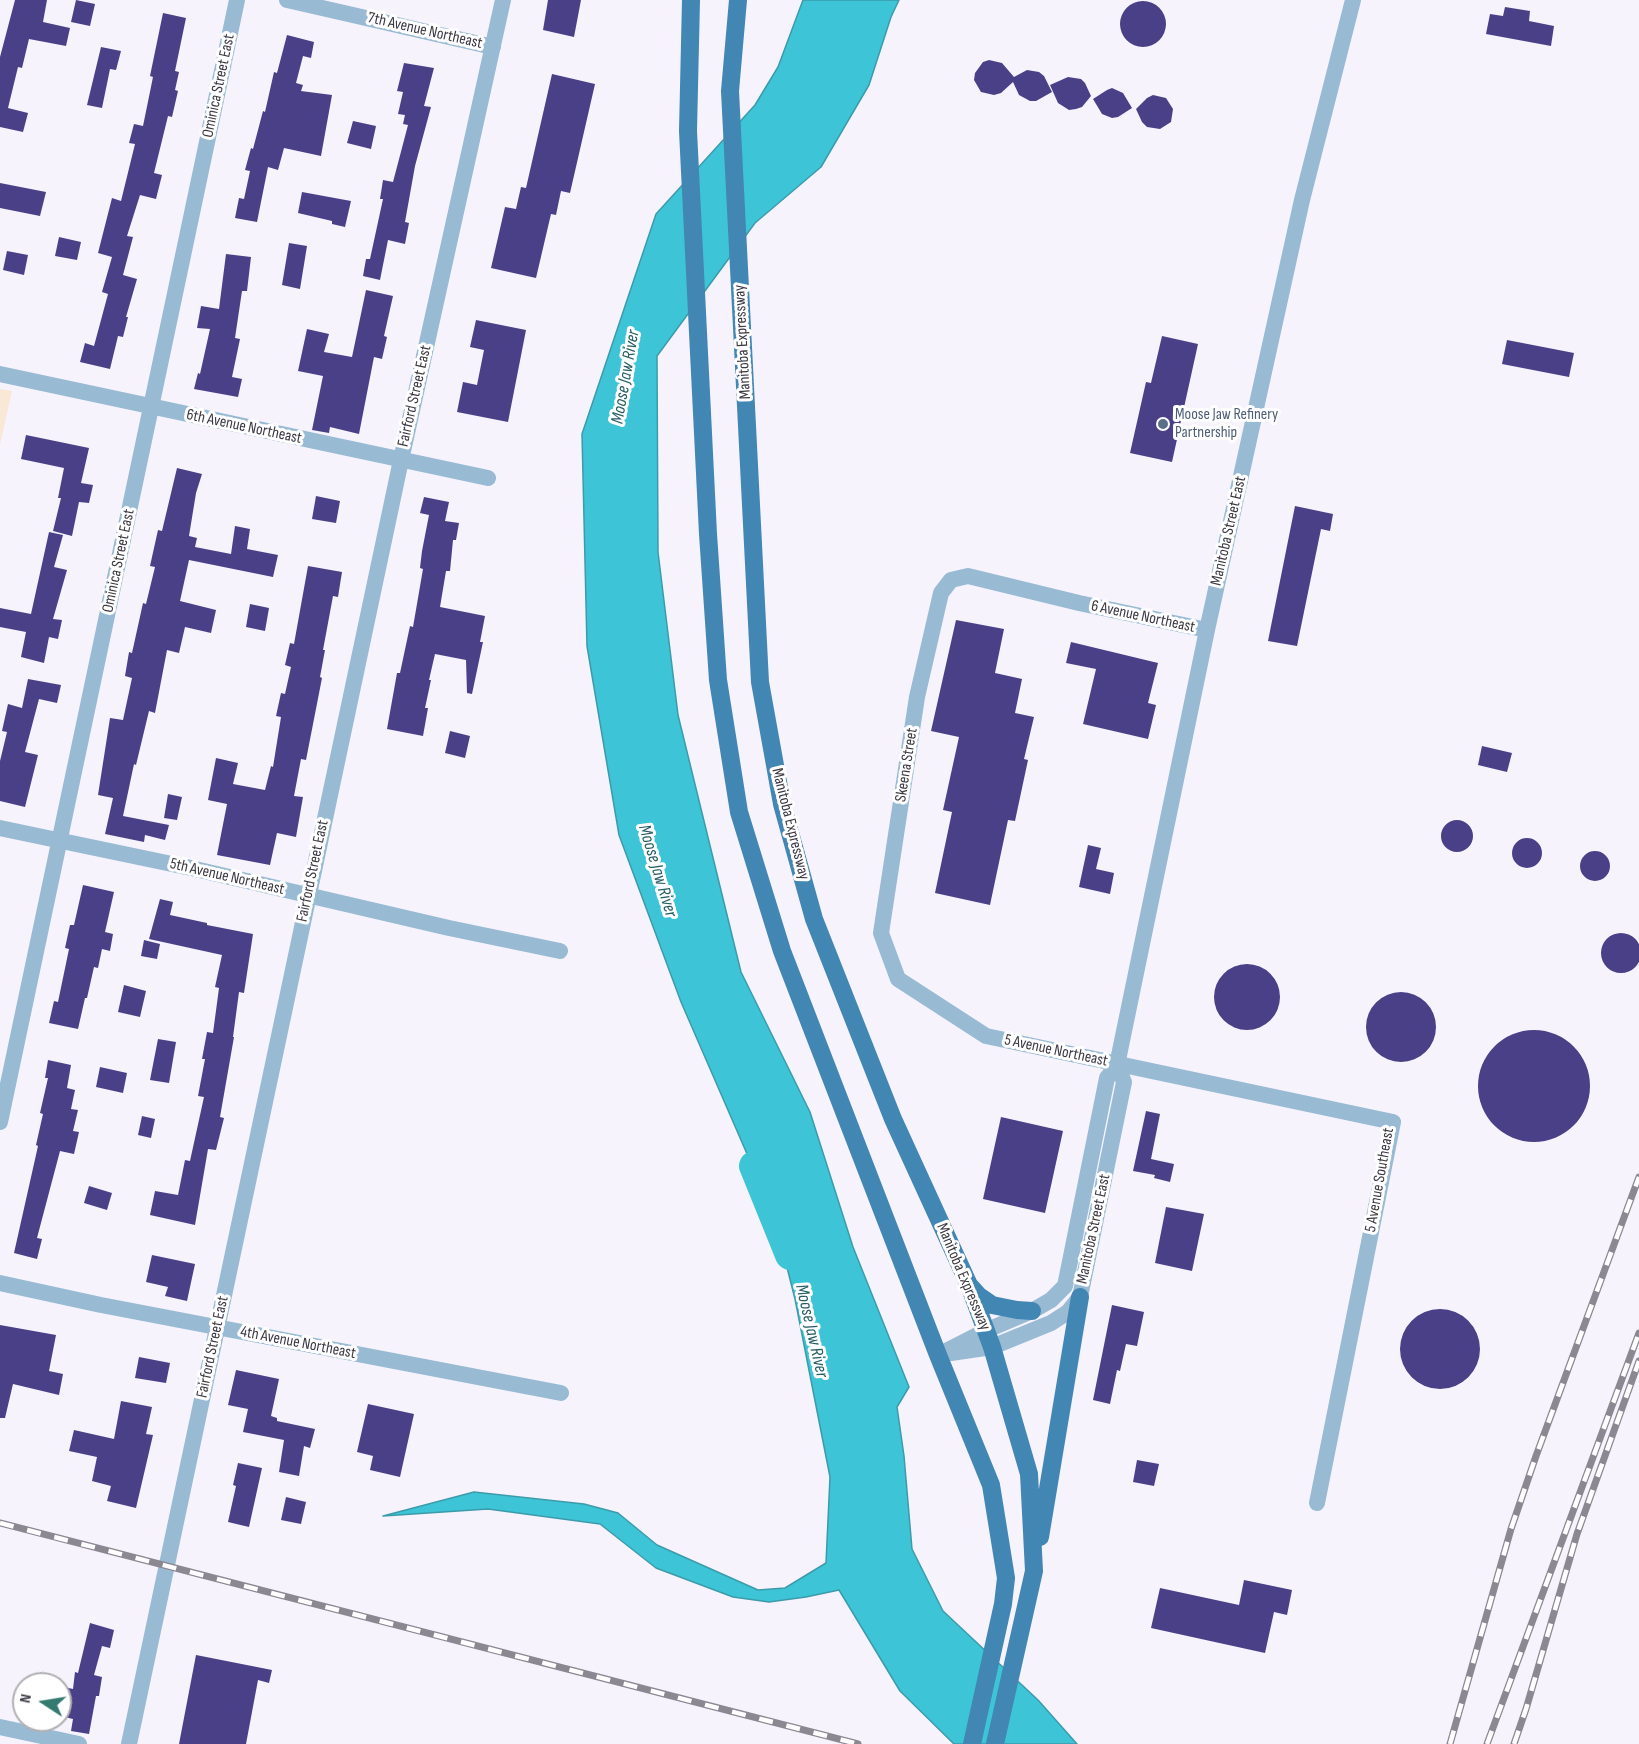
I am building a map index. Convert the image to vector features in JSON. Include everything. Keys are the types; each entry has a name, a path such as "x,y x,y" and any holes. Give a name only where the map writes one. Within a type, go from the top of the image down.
{"main road":[{"path":"691,0 688,131 718,680 739,812 782,951 938,1355 991,1485 1006,1578 1003,1604 972,1744"},
{"name":"Manitoba Expressway","path":"738,0 730,91 760,682 782,804 814,919 893,1119 969,1285 1029,1474 1034,1571 995,1744"},
{"path":"969,1285 992,1305 1032,1311"},
{"path":"1034,1571 1080,1297"}],"street":[{"name":"Ominica Street East","path":"0,1122 237,0"},
{"name":"7th Avenue Northeast","path":"287,0 493,47"},
{"name":"Fairford Street East","path":"129,1744 401,459 503,0"},
{"name":"Manitoba Street East","path":"938,1355 1051,1323 1068,1312 1080,1297 1124,1082 1122,1066 1207,630 1300,212 1353,0"},
{"name":"6th Avenue Northeast","path":"0,374 488,478"},
{"name":"Skeena Street","path":"986,1036 898,979 881,933 917,697 941,593 951,580 968,576 1079,603"},
{"name":"6 Avenue Northeast","path":"1079,603 1207,630"},
{"name":"5th Avenue Northeast","path":"0,828 191,868 449,928 560,951"},
{"name":"5 Avenue Northeast","path":"986,1036 1122,1066"},
{"name":"Manitoba Street East","path":"988,1339 1051,1300 1065,1286 1107,1078 1122,1066"},
{"name":"5 Avenue Southeast","path":"1122,1066 1393,1122 1317,1503"},
{"name":"4th Avenue Northeast","path":"0,1283 561,1393"},
{"path":"0,1726 79,1744"}],"shaded area":[{"path":"0,389 12,391 0,445"}],"water":[{"path":"803,0 899,0 891,17 869,85 821,167 755,223 657,356 658,552 678,715 741,972 810,1112 853,1247 909,1387 897,1407 904,1456 912,1549 943,1611 1038,1700 1077,1744 954,1744 900,1691 839,1590 769,1602 733,1597 656,1568 600,1524 488,1509 383,1516 474,1492 584,1504 618,1513 657,1545 758,1590 785,1588 826,1563 830,1477 795,1299 774,1216 681,1002 619,835 587,646 582,434 656,214 755,105 778,67"}],"building":[{"path":"15,0 47,0 43,22 70,28 66,46 29,39 22,68 18,67 8,108 28,113 23,132 0,127 0,57"},
{"path":"76,0 95,4 90,26 71,22"},
{"path":"548,0 581,0 574,37 543,30"},
{"path":"1143,1 1159,8 1166,24 1159,40 1143,47 1127,40 1120,24 1127,8"},
{"path":"1505,7 1530,11 1529,21 1554,26 1551,46 1486,34 1490,14 1503,16"},
{"path":"163,13 186,18 175,71 179,72 175,90 178,91 172,117 168,116 154,173 162,175 156,199 140,195 127,236 133,237 123,275 137,279 123,337 118,336 110,369 80,362 85,343 94,346 108,294 102,292 112,257 98,253 112,198 121,201 135,144 129,143 134,124 143,126 153,77 150,76"},
{"path":"287,35 314,42 311,58 303,56 296,83 303,85 301,91 332,95 321,156 284,148 278,170 268,167 257,222 235,218 239,198 244,199 250,171 245,170 251,148 253,149 263,111 265,112 274,72 277,73"},
{"path":"101,47 121,51 116,70 110,69 102,108 87,105"},
{"path":"989,60 1002,63 1014,77 1027,70 1039,72 1044,76 1052,92 1036,101 1030,101 1019,95 1013,82 1001,93 994,95 981,92 974,80 975,73 983,62"},
{"path":"404,63 434,68 424,106 431,107 415,166 405,222 409,223 405,244 388,240 380,280 363,276 366,259 370,259 383,199 380,199 383,180 393,182 408,125 403,124 405,115 398,114 403,92 397,91"},
{"path":"552,74 595,84 570,193 561,191 556,215 551,214 536,278 491,268 505,207 516,209 521,187 526,188"},
{"path":"1068,77 1081,79 1085,83 1091,96 1082,107 1069,110 1058,103 1050,85"},
{"path":"1112,88 1123,93 1132,108 1112,118 1102,114 1093,99"},
{"path":"1153,95 1166,98 1173,109 1171,122 1160,129 1147,127 1136,109"},
{"path":"353,121 376,126 371,149 347,143"},
{"path":"0,183 46,192 40,216 0,208"},
{"path":"302,192 351,201 345,227 332,224 332,221 298,213"},
{"path":"59,237 81,242 77,260 55,256"},
{"path":"289,243 307,246 300,289 282,285"},
{"path":"7,251 28,255 24,275 3,270"},
{"path":"226,254 251,257 247,291 242,291 235,338 240,339 232,377 242,379 238,397 194,389 198,373 200,374 210,329 197,328 201,306 219,309"},
{"path":"366,290 393,296 384,336 387,337 382,359 374,357 359,434 330,427 329,433 312,430 323,376 298,371 307,329 329,334 324,352 352,357"},
{"path":"476,320 526,330 508,422 457,412 463,382 477,385 484,350 470,347"},
{"path":"1162,336 1198,344 1172,462 1130,453 1146,382 1151,383"},
{"path":"1507,340 1574,353 1569,377 1502,364"},
{"path":"26,435 89,448 81,483 93,485 89,503 79,502 72,536 53,531 61,498 58,498 64,468 21,459"},
{"path":"177,468 202,474 196,493 189,536 197,538 195,547 231,554 235,526 250,529 247,549 278,555 273,577 189,560 180,601 216,610 211,633 185,627 179,653 167,650 155,713 149,711 136,765 134,764 123,816 169,825 165,840 145,835 144,842 105,834 113,798 98,795 110,718 123,720 132,678 125,676 129,652 132,653 143,603 146,604 155,567 150,566 158,530 162,531"},
{"path":"316,496 340,501 336,523 312,519"},
{"path":"424,497 449,502 445,521 459,523 456,540 453,540 450,571 446,571 440,607 485,616 480,642 483,642 472,694 467,693 466,660 435,654 429,680 431,680 425,708 428,708 423,736 387,729 397,673 400,673 410,626 413,627 423,569 420,568 429,515 420,513"},
{"path":"1295,506 1333,514 1330,531 1321,529 1297,646 1268,641"},
{"path":"49,532 63,535 54,567 67,570 53,619 62,620 58,639 49,637 44,663 21,657 26,632 0,627 0,608 31,614"},
{"path":"308,566 342,572 338,597 333,596 323,650 325,650 320,677 322,678 306,760 301,759 294,796 303,797 296,837 277,833 270,865 217,855 227,804 208,800 216,758 238,763 233,784 265,790 271,766 273,767 281,717 276,716 281,693 285,694 291,667 285,665 290,643 294,644"},
{"path":"250,604 269,608 265,631 246,627"},
{"path":"956,620 1004,629 995,673 1022,679 1015,713 1034,717 1024,759 1028,760 1015,821 1008,820 990,905 935,893 952,812 943,810 959,737 931,731"},
{"path":"1071,642 1158,663 1148,703 1156,705 1148,739 1083,724 1096,669 1066,663"},
{"path":"28,679 61,685 57,703 39,699 25,752 38,755 25,807 0,801 0,761 7,732 2,731 8,704 22,708"},
{"path":"450,731 470,736 465,758 445,753"},
{"path":"1482,746 1512,753 1507,772 1478,765"},
{"path":"168,794 182,797 177,820 164,818"},
{"path":"1457,820 1468,825 1473,836 1468,847 1457,852 1446,847 1441,836 1446,825"},
{"path":"1527,838 1538,842 1542,853 1538,864 1527,868 1516,864 1512,853 1516,842"},
{"path":"1088,845 1101,848 1096,869 1114,873 1110,894 1079,887"},
{"path":"1595,851 1606,855 1610,866 1606,877 1595,881 1584,877 1580,866 1584,855"},
{"path":"83,885 114,892 105,932 113,934 110,951 102,949 98,968 94,967 78,1029 49,1023 54,1001 58,1002 69,949 65,948 70,925 74,925"},
{"path":"160,899 173,902 170,915 253,934 244,993 239,992 234,1037 220,1117 224,1118 216,1150 208,1149 195,1225 150,1215 155,1191 178,1195 185,1160 190,1161 204,1097 198,1096 205,1059 202,1059 207,1032 213,1033 219,988 215,987 222,955 149,939"},
{"path":"1621,933 1629,934 1635,939 1640,945 1640,961 1635,967 1629,972 1621,973 1613,972 1607,967 1602,961 1601,953 1602,945 1607,939 1613,934"},
{"path":"144,940 160,944 157,959 141,956"},
{"path":"1247,964 1260,967 1270,974 1277,984 1280,997 1277,1010 1270,1020 1260,1027 1247,1030 1234,1027 1224,1020 1217,1010 1214,997 1217,984 1224,974 1234,967"},
{"path":"124,985 146,991 140,1017 118,1012"},
{"path":"1401,992 1414,995 1426,1002 1433,1014 1436,1027 1433,1040 1426,1052 1414,1059 1401,1062 1388,1059 1376,1052 1369,1040 1366,1027 1369,1014 1376,1002 1388,995"},
{"path":"1534,1030 1556,1034 1574,1046 1586,1064 1590,1086 1586,1108 1574,1126 1556,1138 1534,1142 1512,1138 1494,1126 1482,1108 1478,1086 1482,1064 1494,1046 1512,1034"},
{"path":"158,1039 176,1042 169,1083 150,1080"},
{"path":"48,1060 71,1065 67,1088 75,1090 71,1109 78,1110 73,1131 79,1132 74,1154 60,1151 37,1238 42,1239 37,1259 14,1253 38,1146 36,1145 43,1114 40,1113 48,1078 45,1078"},
{"path":"100,1067 127,1073 123,1093 96,1087"},
{"path":"1146,1111 1160,1114 1151,1159 1174,1164 1170,1182 1154,1178 1155,1175 1133,1171"},
{"path":"142,1116 155,1119 151,1138 138,1135"},
{"path":"1001,1117 1063,1131 1045,1213 983,1199"},
{"path":"89,1186 112,1193 107,1210 84,1203"},
{"path":"1166,1207 1204,1214 1192,1271 1155,1263"},
{"path":"152,1255 195,1264 187,1301 165,1296 168,1287 146,1282"},
{"path":"1112,1305 1144,1312 1137,1346 1126,1344 1120,1371 1117,1370 1110,1404 1093,1400"},
{"path":"1440,1309 1455,1312 1468,1321 1477,1334 1480,1349 1477,1364 1468,1377 1455,1386 1440,1389 1425,1386 1412,1377 1403,1364 1400,1349 1403,1334 1412,1321 1425,1312"},
{"path":"0,1325 56,1335 49,1371 63,1374 59,1395 13,1384 5,1418 0,1418"},
{"path":"139,1357 170,1363 166,1383 135,1378"},
{"path":"236,1370 279,1379 271,1416 277,1418 277,1421 315,1429 310,1448 304,1446 299,1476 279,1472 284,1440 243,1432 248,1409 228,1405"},
{"path":"121,1401 152,1407 146,1434 153,1435 136,1508 107,1501 111,1486 92,1481 97,1457 69,1451 74,1430 114,1439"},
{"path":"368,1404 414,1414 400,1477 370,1470 373,1456 357,1452"},
{"path":"1137,1460 1159,1464 1154,1486 1133,1482"},
{"path":"238,1463 262,1468 249,1527 228,1522 236,1486 233,1485"},
{"path":"286,1497 306,1502 301,1524 281,1520"},
{"path":"1244,1580 1292,1590 1287,1615 1274,1612 1265,1653 1151,1628 1160,1588 1239,1605"},
{"path":"90,1623 114,1630 110,1648 102,1646 94,1675 102,1677 89,1734 72,1731 72,1689 75,1672 78,1673"},
{"path":"196,1655 272,1670 269,1683 258,1680 246,1744 179,1744"}],"waterway":[{"name":"Moose Jaw River","path":"754,1166 790,1255"}],"railway":[{"path":"1450,1744 1511,1529 1639,1177"},
{"path":"1487,1744 1639,1333"},
{"path":"1514,1744 1577,1534 1639,1361"},
{"path":"0,1523 858,1744"}],"place":[{"name":"Moose Jaw Refinery Partnership","path":"1163,424"}]}
